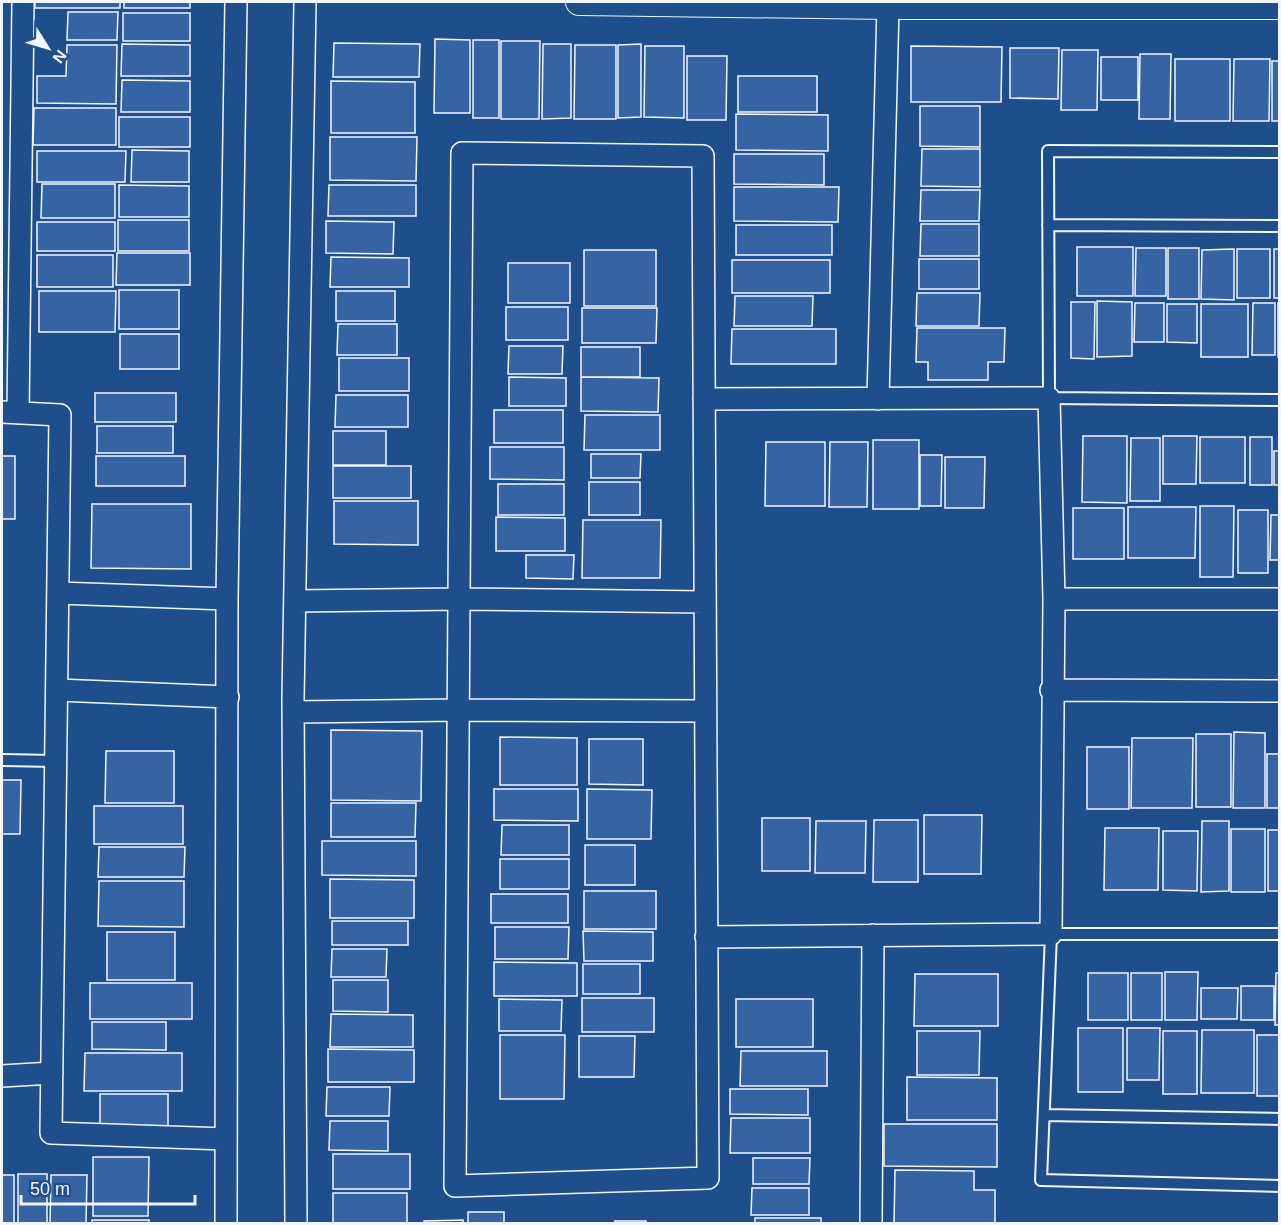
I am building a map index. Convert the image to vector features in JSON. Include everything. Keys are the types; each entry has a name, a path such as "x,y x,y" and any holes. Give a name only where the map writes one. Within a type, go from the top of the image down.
{"street":[{"path":"23,2 10,412 60,415 51,1133 226,1139"},
{"path":"226,1224 227,599 236,2"},
{"path":"296,1224 294,712 305,2"},
{"path":"579,2 888,6 1280,6"},
{"path":"878,399 888,6"},
{"path":"462,153 703,156 708,1178 455,1186 459,598 462,153"},
{"path":"704,399 1048,398 1053,599 1051,934 706,937"},
{"path":"58,593 227,599"},
{"path":"296,601 459,598 705,602"},
{"path":"1053,599 1280,599"},
{"path":"57,690 228,697"},
{"path":"1051,690 1280,691"},
{"path":"294,712 705,711"},
{"path":"871,1224 873,935"},
{"path":"2,1076 52,1073"}],"lane":[{"path":"1280,152 1048,151 1048,398 1280,400"},
{"path":"1048,225 1280,226"},
{"path":"2,760 56,761"},
{"path":"1280,934 1051,934 1041,1180 1280,1186"},
{"path":"1044,1115 1280,1119"}],"building":[{"path":"35,2 120,2 120,8 35,8"},
{"path":"124,2 190,2 190,8 124,8"},
{"path":"68,12 118,12 117,40 67,40"},
{"path":"123,13 190,13 190,41 123,41"},
{"path":"435,39 470,40 470,113 434,113"},
{"path":"473,40 499,40 499,118 473,118"},
{"path":"501,41 540,41 539,119 501,119"},
{"path":"334,43 420,44 419,77 333,77"},
{"path":"122,44 190,45 190,76 121,76"},
{"path":"543,44 571,44 571,118 542,119"},
{"path":"641,44 641,117 618,118 618,45"},
{"path":"67,45 117,45 116,104 37,103 37,76 66,76"},
{"path":"575,45 616,45 616,119 574,119"},
{"path":"645,46 684,46 684,118 644,117"},
{"path":"911,46 1002,47 1001,102 911,102"},
{"path":"1010,48 1059,48 1058,99 1010,98"},
{"path":"1062,50 1098,50 1097,110 1061,110"},
{"path":"1140,54 1171,54 1170,119 1139,119"},
{"path":"687,56 727,56 726,120 687,120"},
{"path":"1101,57 1138,57 1138,100 1101,100"},
{"path":"1175,59 1230,59 1230,121 1175,121"},
{"path":"1234,59 1270,59 1269,121 1233,121"},
{"path":"1272,61 1280,61 1280,121 1272,121"},
{"path":"738,76 817,76 817,112 738,112"},
{"path":"122,80 190,81 190,112 121,112"},
{"path":"331,81 415,82 415,133 331,133"},
{"path":"920,106 980,106 980,147 920,146"},
{"path":"34,108 116,108 116,145 33,145"},
{"path":"736,114 828,115 828,151 736,150"},
{"path":"119,117 190,117 190,147 119,147"},
{"path":"330,137 417,137 416,181 330,180"},
{"path":"922,149 980,149 980,187 921,186"},
{"path":"132,150 189,151 189,182 131,182"},
{"path":"37,151 126,151 125,182 37,182"},
{"path":"734,154 824,154 824,185 734,184"},
{"path":"42,184 115,184 115,218 41,218"},
{"path":"119,185 189,186 189,217 119,217"},
{"path":"329,185 416,185 416,216 328,216"},
{"path":"734,187 839,187 838,222 734,221"},
{"path":"921,190 980,190 979,221 920,221"},
{"path":"118,220 189,220 189,251 118,251"},
{"path":"326,221 394,222 393,254 326,253"},
{"path":"37,222 115,222 115,251 37,251"},
{"path":"921,224 979,224 979,256 920,256"},
{"path":"736,225 832,225 832,255 736,255"},
{"path":"1077,247 1133,247 1133,296 1077,296"},
{"path":"1136,248 1166,248 1166,296 1135,296"},
{"path":"1168,248 1199,248 1199,299 1168,299"},
{"path":"1234,249 1234,300 1201,299 1202,250"},
{"path":"1237,249 1270,249 1270,298 1237,298"},
{"path":"1274,249 1280,249 1280,298 1274,298"},
{"path":"584,250 656,250 656,306 584,306"},
{"path":"117,253 190,253 190,285 116,285"},
{"path":"37,255 113,255 113,287 37,287"},
{"path":"331,257 409,258 409,287 330,287"},
{"path":"919,259 979,259 979,289 919,289"},
{"path":"732,260 830,260 830,293 732,293"},
{"path":"508,263 570,263 570,303 508,303"},
{"path":"119,290 179,290 179,329 119,329"},
{"path":"39,291 116,291 115,332 39,332"},
{"path":"336,291 395,291 395,321 336,321"},
{"path":"917,293 980,293 979,326 916,326"},
{"path":"735,296 813,296 812,326 734,326"},
{"path":"1097,301 1132,302 1132,356 1097,357"},
{"path":"1071,302 1095,302 1094,359 1071,358"},
{"path":"1135,303 1164,303 1164,342 1134,342"},
{"path":"1253,303 1275,303 1275,355 1252,355"},
{"path":"1278,303 1280,303 1280,357 1278,357"},
{"path":"1167,304 1197,304 1197,343 1167,342"},
{"path":"1201,304 1248,304 1248,357 1201,357"},
{"path":"506,307 568,307 568,340 506,340"},
{"path":"582,308 657,308 656,343 582,343"},
{"path":"338,324 397,324 397,355 337,355"},
{"path":"917,328 1005,328 1004,362 988,362 988,380 928,380 928,362 916,362"},
{"path":"732,329 836,329 836,364 731,364"},
{"path":"120,334 179,334 179,369 120,369"},
{"path":"509,346 563,346 562,374 508,374"},
{"path":"581,347 640,347 640,377 581,377"},
{"path":"339,358 409,358 409,391 339,391"},
{"path":"509,377 566,378 566,406 509,406"},
{"path":"581,377 659,378 658,412 581,411"},
{"path":"95,393 176,393 176,422 95,422"},
{"path":"336,395 408,395 408,427 335,427"},
{"path":"494,410 563,410 563,443 494,443"},
{"path":"585,415 660,415 660,450 584,450"},
{"path":"97,426 173,426 173,453 97,453"},
{"path":"333,431 386,431 386,465 333,465"},
{"path":"1083,436 1127,436 1127,503 1082,502"},
{"path":"1163,436 1197,436 1196,484 1163,484"},
{"path":"1200,437 1245,437 1245,483 1200,483"},
{"path":"1250,437 1272,437 1272,485 1250,485"},
{"path":"1131,438 1160,438 1160,501 1130,501"},
{"path":"873,440 919,440 919,509 873,509"},
{"path":"766,442 825,442 825,506 765,506"},
{"path":"830,442 868,442 867,507 829,507"},
{"path":"490,447 564,447 564,480 490,479"},
{"path":"1274,451 1280,451 1280,485 1274,485"},
{"path":"591,454 641,454 640,478 591,478"},
{"path":"920,455 942,455 941,506 920,506"},
{"path":"2,456 15,456 15,519 2,519"},
{"path":"96,456 185,456 185,486 96,486"},
{"path":"945,457 985,457 984,508 945,508"},
{"path":"333,466 411,466 411,498 333,498"},
{"path":"589,482 640,482 640,515 589,515"},
{"path":"498,484 564,484 564,515 498,515"},
{"path":"334,501 418,501 418,545 334,544"},
{"path":"92,504 191,504 191,569 91,568"},
{"path":"1200,506 1234,506 1233,577 1200,577"},
{"path":"1128,507 1196,507 1195,558 1128,558"},
{"path":"1073,508 1124,508 1124,559 1073,559"},
{"path":"1238,510 1268,510 1268,573 1238,573"},
{"path":"1271,515 1280,515 1280,560 1270,560"},
{"path":"496,517 565,518 565,551 496,551"},
{"path":"583,520 661,520 660,578 582,578"},
{"path":"526,555 574,555 573,579 526,578"},
{"path":"331,730 422,731 421,801 331,800"},
{"path":"1234,732 1265,733 1265,808 1233,808"},
{"path":"1196,734 1231,734 1231,807 1196,807"},
{"path":"500,737 577,738 577,785 500,785"},
{"path":"1132,738 1193,738 1192,808 1131,808"},
{"path":"589,739 643,739 643,785 589,784"},
{"path":"1087,747 1129,747 1129,809 1087,809"},
{"path":"106,751 174,751 174,803 105,803"},
{"path":"1267,754 1280,754 1280,808 1267,808"},
{"path":"2,780 21,780 20,834 2,834"},
{"path":"494,789 578,789 578,821 494,820"},
{"path":"587,789 652,790 651,839 587,839"},
{"path":"331,803 416,803 415,837 331,837"},
{"path":"94,806 183,806 183,844 94,844"},
{"path":"924,815 982,815 981,874 924,874"},
{"path":"762,818 810,818 810,871 762,871"},
{"path":"874,820 918,820 918,882 873,882"},
{"path":"816,821 866,821 865,873 815,873"},
{"path":"1202,821 1229,821 1229,891 1201,892"},
{"path":"502,825 569,825 569,855 501,855"},
{"path":"1105,828 1159,828 1158,890 1104,890"},
{"path":"1231,829 1265,829 1265,892 1231,892"},
{"path":"1268,830 1280,830 1280,891 1268,891"},
{"path":"1163,831 1198,831 1197,891 1163,890"},
{"path":"322,841 416,841 416,876 322,875"},
{"path":"585,845 635,845 635,885 585,885"},
{"path":"99,847 185,847 184,877 98,877"},
{"path":"500,859 569,859 569,889 500,889"},
{"path":"330,879 414,880 414,918 330,918"},
{"path":"99,881 184,881 184,927 98,926"},
{"path":"584,891 656,891 656,929 584,929"},
{"path":"491,894 568,894 568,923 491,923"},
{"path":"332,921 408,921 408,945 332,945"},
{"path":"495,927 569,927 568,959 495,959"},
{"path":"583,931 653,932 653,961 584,961"},
{"path":"107,932 175,932 175,980 107,980"},
{"path":"332,949 387,949 386,977 331,977"},
{"path":"494,962 577,963 577,996 494,996"},
{"path":"583,964 640,964 640,994 583,994"},
{"path":"1165,972 1198,972 1197,1020 1165,1020"},
{"path":"1088,973 1128,973 1128,1020 1088,1020"},
{"path":"1131,973 1162,973 1162,1020 1131,1020"},
{"path":"1276,973 1280,973 1280,1025 1275,1025"},
{"path":"915,974 998,974 998,1026 914,1026"},
{"path":"333,980 388,980 388,1012 333,1011"},
{"path":"90,983 192,983 192,1019 90,1019"},
{"path":"1241,986 1274,986 1274,1020 1241,1020"},
{"path":"1201,988 1238,988 1237,1019 1201,1019"},
{"path":"582,998 654,998 654,1032 582,1032"},
{"path":"499,999 562,1000 561,1031 499,1031"},
{"path":"736,999 813,999 813,1047 736,1047"},
{"path":"331,1014 413,1015 413,1047 330,1047"},
{"path":"92,1022 166,1022 166,1050 92,1049"},
{"path":"1078,1028 1123,1028 1123,1092 1078,1092"},
{"path":"1127,1028 1160,1028 1159,1080 1127,1080"},
{"path":"1202,1030 1254,1030 1254,1093 1201,1093"},
{"path":"917,1031 980,1031 979,1075 917,1075"},
{"path":"1163,1031 1197,1031 1197,1094 1163,1094"},
{"path":"500,1035 565,1035 564,1099 500,1099"},
{"path":"1257,1035 1280,1035 1280,1096 1257,1096"},
{"path":"579,1036 635,1036 634,1077 579,1077"},
{"path":"328,1049 414,1050 414,1082 328,1082"},
{"path":"741,1051 827,1051 827,1086 740,1086"},
{"path":"85,1053 182,1053 182,1091 84,1091"},
{"path":"907,1077 997,1078 997,1120 907,1120"},
{"path":"327,1087 390,1087 389,1116 326,1116"},
{"path":"730,1089 808,1089 808,1115 730,1114"},
{"path":"100,1094 168,1094 168,1126 100,1126"},
{"path":"731,1118 810,1118 810,1153 730,1153"},
{"path":"330,1121 388,1121 388,1151 329,1150"},
{"path":"884,1124 997,1124 997,1167 884,1166"},
{"path":"333,1154 410,1154 410,1189 333,1189"},
{"path":"93,1157 149,1157 148,1216 93,1216"},
{"path":"753,1158 810,1158 809,1184 753,1184"},
{"path":"895,1170 974,1171 974,1190 995,1190 995,1224 894,1224"},
{"path":"18,1174 47,1174 47,1224 18,1224"},
{"path":"2,1175 14,1175 14,1224 2,1224"},
{"path":"51,1175 87,1175 86,1224 50,1224"},
{"path":"752,1188 809,1188 809,1215 751,1215"},
{"path":"333,1193 407,1193 407,1224 333,1224"},
{"path":"468,1212 504,1212 504,1224 468,1224"},
{"path":"755,1218 821,1218 821,1224 755,1224"},
{"path":"92,1220 149,1220 149,1224 92,1224"},
{"path":"463,1220 463,1224 424,1224 424,1221"},
{"path":"615,1221 646,1221 646,1224 615,1224"}]}
